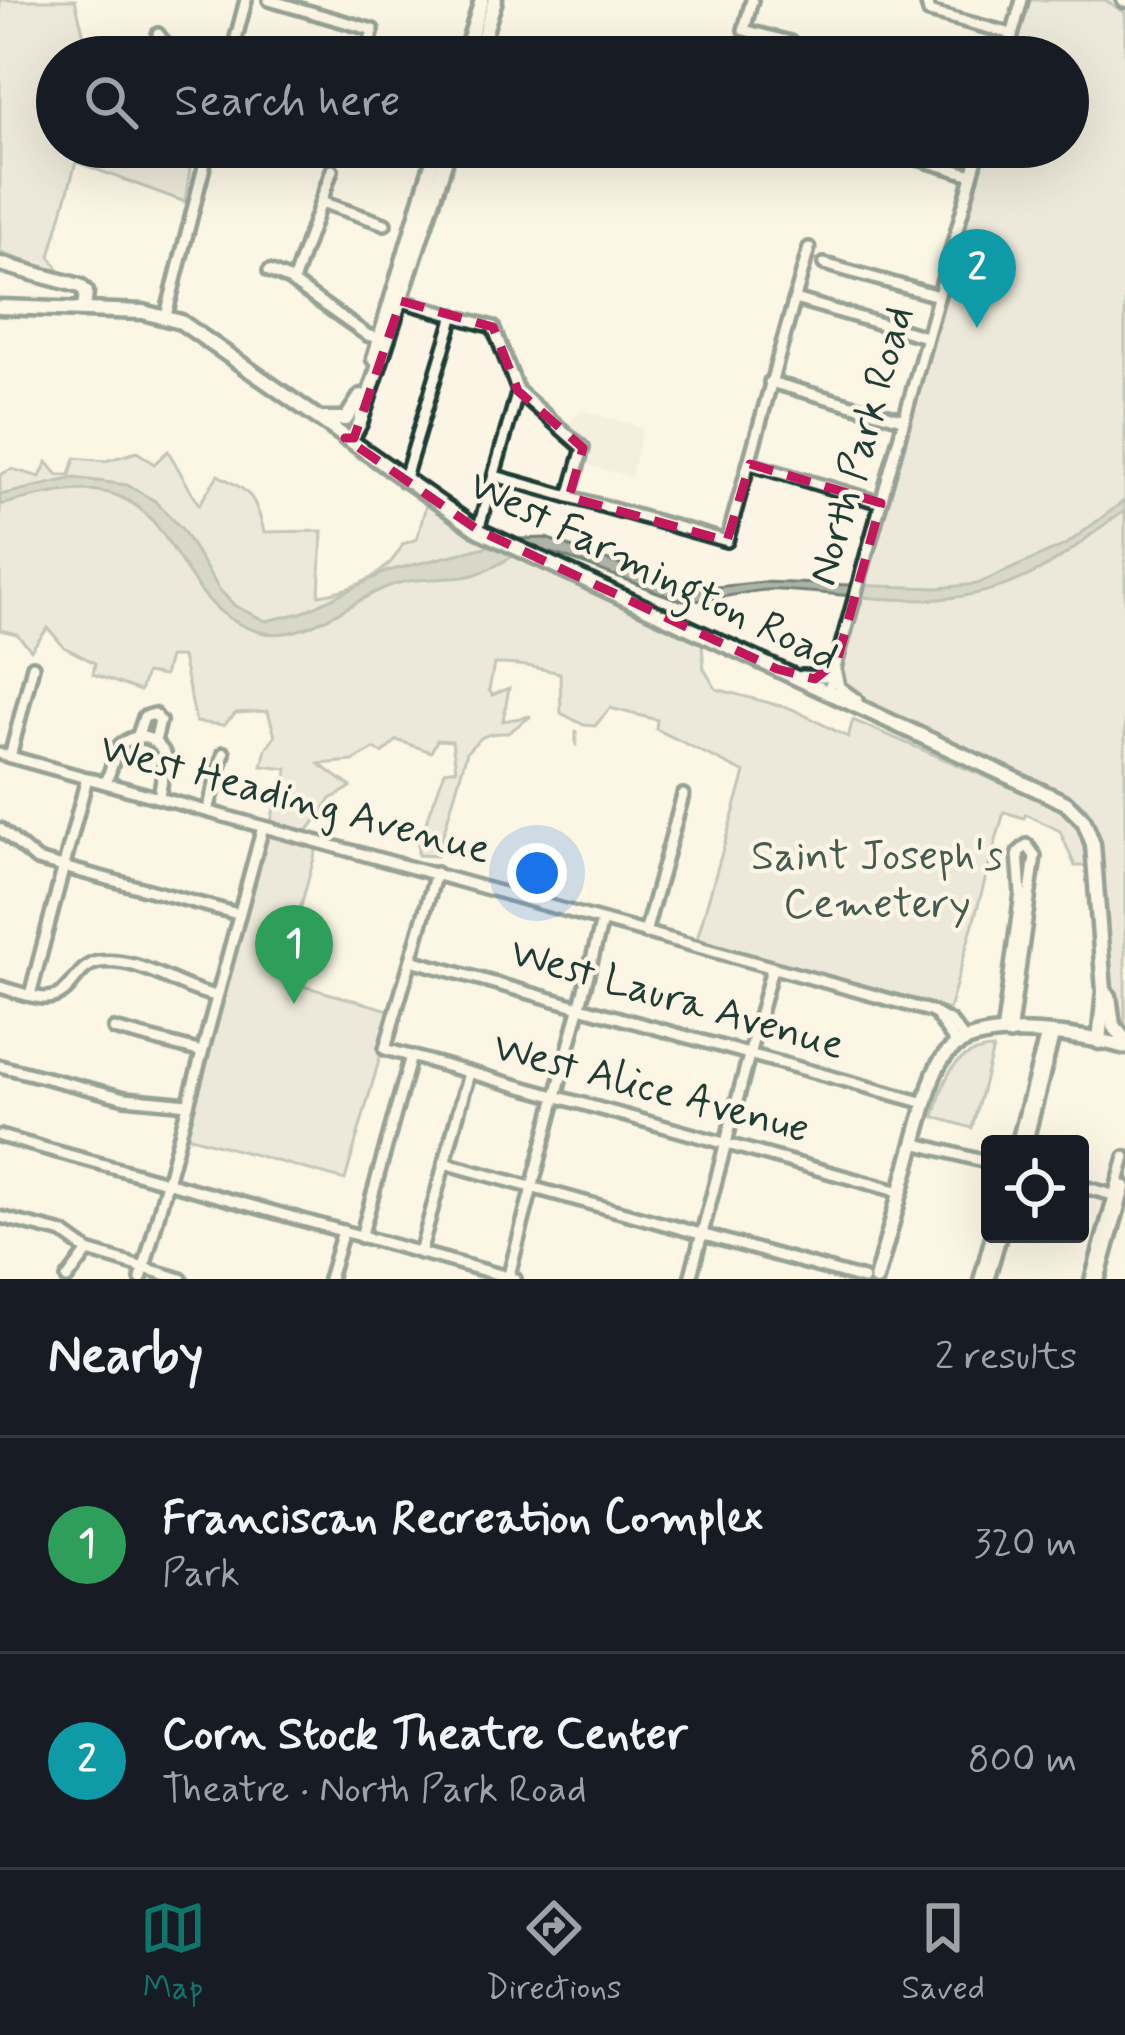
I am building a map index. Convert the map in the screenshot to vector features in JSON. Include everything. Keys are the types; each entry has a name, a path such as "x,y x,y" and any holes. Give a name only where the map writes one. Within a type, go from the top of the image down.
{"main road":[{"path":"471,36 482,0"},
{"path":"484,36 495,0"},
{"path":"396,299 431,168"},
{"path":"383,339 345,438 352,438 358,428 396,299 443,168"},
{"path":"0,264 76,289 85,309"},
{"name":"West Farmington Road","path":"0,307 166,316 199,332 478,530 1055,797 1083,820 1094,847 1104,985 1100,1042"},
{"path":"305,410 331,421 346,419 370,373"},
{"path":"1055,1034 1091,1024 1104,985"},
{"path":"1104,985 1113,1025 1125,1047"},
{"path":"876,1279 937,1066 961,1042 1055,1034 1125,1047"}],"street":[{"path":"237,36 246,0"},
{"path":"269,0 373,30 371,36"},
{"path":"752,0 744,30 767,36"},
{"path":"927,6 1012,34 1022,0"},
{"path":"166,316 204,168"},
{"path":"948,168 972,175"},
{"name":"North Park Road","path":"828,693 974,168"},
{"path":"293,282 332,170"},
{"path":"321,202 385,224"},
{"path":"495,476 727,541 809,248"},
{"path":"824,264 938,296"},
{"path":"269,271 293,282 367,335 383,339"},
{"path":"396,299 493,327 518,391 583,448 569,497"},
{"path":"795,299 926,337"},
{"path":"404,481 454,316"},
{"path":"770,382 902,419"},
{"path":"478,530 518,391"},
{"path":"750,464 880,503"},
{"path":"777,669 815,680 837,662"},
{"path":"837,662 836,677 844,693 928,739"},
{"path":"5,756 33,666"},
{"path":"106,783 118,747 138,735 144,717 154,713 160,721 155,741 167,765 159,797"},
{"path":"138,735 155,741"},
{"path":"208,810 224,753"},
{"name":"West Heading Avenue","path":"5,756 918,1008 945,1018 961,1042"},
{"path":"30,995 87,778"},
{"path":"645,932 683,796"},
{"path":"143,1274 263,826"},
{"path":"0,830 27,854 63,868 238,914"},
{"path":"1027,845 1035,856 1005,1035 1021,893 1018,853 1027,845"},
{"path":"411,960 436,873"},
{"path":"0,1136 510,1278 602,921"},
{"name":"West Laura Avenue","path":"411,960 925,1103"},
{"name":"West Alice Avenue","path":"411,960 385,1049 900,1192"},
{"path":"0,987 58,996 81,970 98,962 144,968 217,996"},
{"path":"690,1279 772,968"},
{"path":"114,1029 202,1052"},
{"path":"1024,1135 1055,1034"},
{"path":"361,1237 411,1056"},
{"path":"0,1066 125,1098 188,1104"},
{"path":"420,1253 469,1072"},
{"path":"914,1143 981,1161"},
{"path":"1095,1279 1121,1194 1125,1157"},
{"path":"444,1162 862,1279"},
{"path":"1089,1188 1121,1194"},
{"path":"0,1217 64,1233 88,1251 143,1274 181,1279"},
{"path":"329,1279 343,1232"},
{"path":"984,1279 994,1243"},
{"path":"67,1279 88,1251"}],"highlighted area":[{"path":"401,301 493,327 518,391 583,448 569,497 727,541 750,464 881,503 837,661 815,679 777,669 478,530 345,438 354,438"}],"shaded area":[{"path":"581,410 643,428 631,477 579,463 583,448 563,430"},
{"path":"74,478 127,485 155,501 182,529 219,589 235,606 266,621 301,613 388,571 518,539 546,538 688,590 763,582 938,588 977,584 1067,544 1125,500 1125,511 1042,569 976,594 913,600 767,590 680,600 560,555 533,550 469,576 397,584 309,627 276,634 234,621 214,605 156,525 118,496 74,491 0,505 0,495"}],"green space":[{"path":"0,0 75,0 84,36 36,36 36,168 74,168 50,256 60,272 0,253"},
{"path":"1030,0 1105,0 1125,13 1125,1036 1114,1019 1100,836 1086,808 1071,796 845,693 839,680 981,168 1089,168 1089,36 1019,36"},
{"path":"92,168 188,168 185,202"},
{"name":"Saint Joseph's Cemetery","path":"168,451 199,505 218,475 250,496 264,532 322,531 319,595 356,585 388,565 403,544 417,539 426,505 527,563 702,644 704,669 716,689 792,709 848,737 853,720 1058,808 1080,831 1087,866 1075,866 1060,831 1026,814 1024,818 1004,812 949,1010 697,939 745,773 656,729 657,720 610,708 595,726 584,725 561,713 560,673 511,664 494,664 489,690 492,695 509,688 503,721 531,716 508,733 485,736 467,752 437,856 418,855 418,844 445,771 456,769 452,741 437,740 431,752 397,740 383,753 374,749 353,761 319,764 351,787 331,799 306,833 271,822 277,795 288,798 290,785 286,784 287,769 262,766 275,736 268,711 236,713 224,725 196,722 182,657 169,657 164,676 146,673 140,691 93,674 95,663 64,647 48,628 31,650 17,634 0,630 0,475 12,469 40,477 47,462 58,475 70,475 75,458 106,461 137,452 154,464"},
{"path":"265,835 317,847 281,980 393,1011 345,1180 187,1136"},
{"path":"993,1049 972,1128 934,1117 951,1070 967,1055"}],"waterway":[{"path":"576,731 576,745"}],"place":[{"name":"Corn Stock Theatre Center","path":"977,328"},
{"name":"Franciscan Recreation Complex","path":"294,1004"}]}
